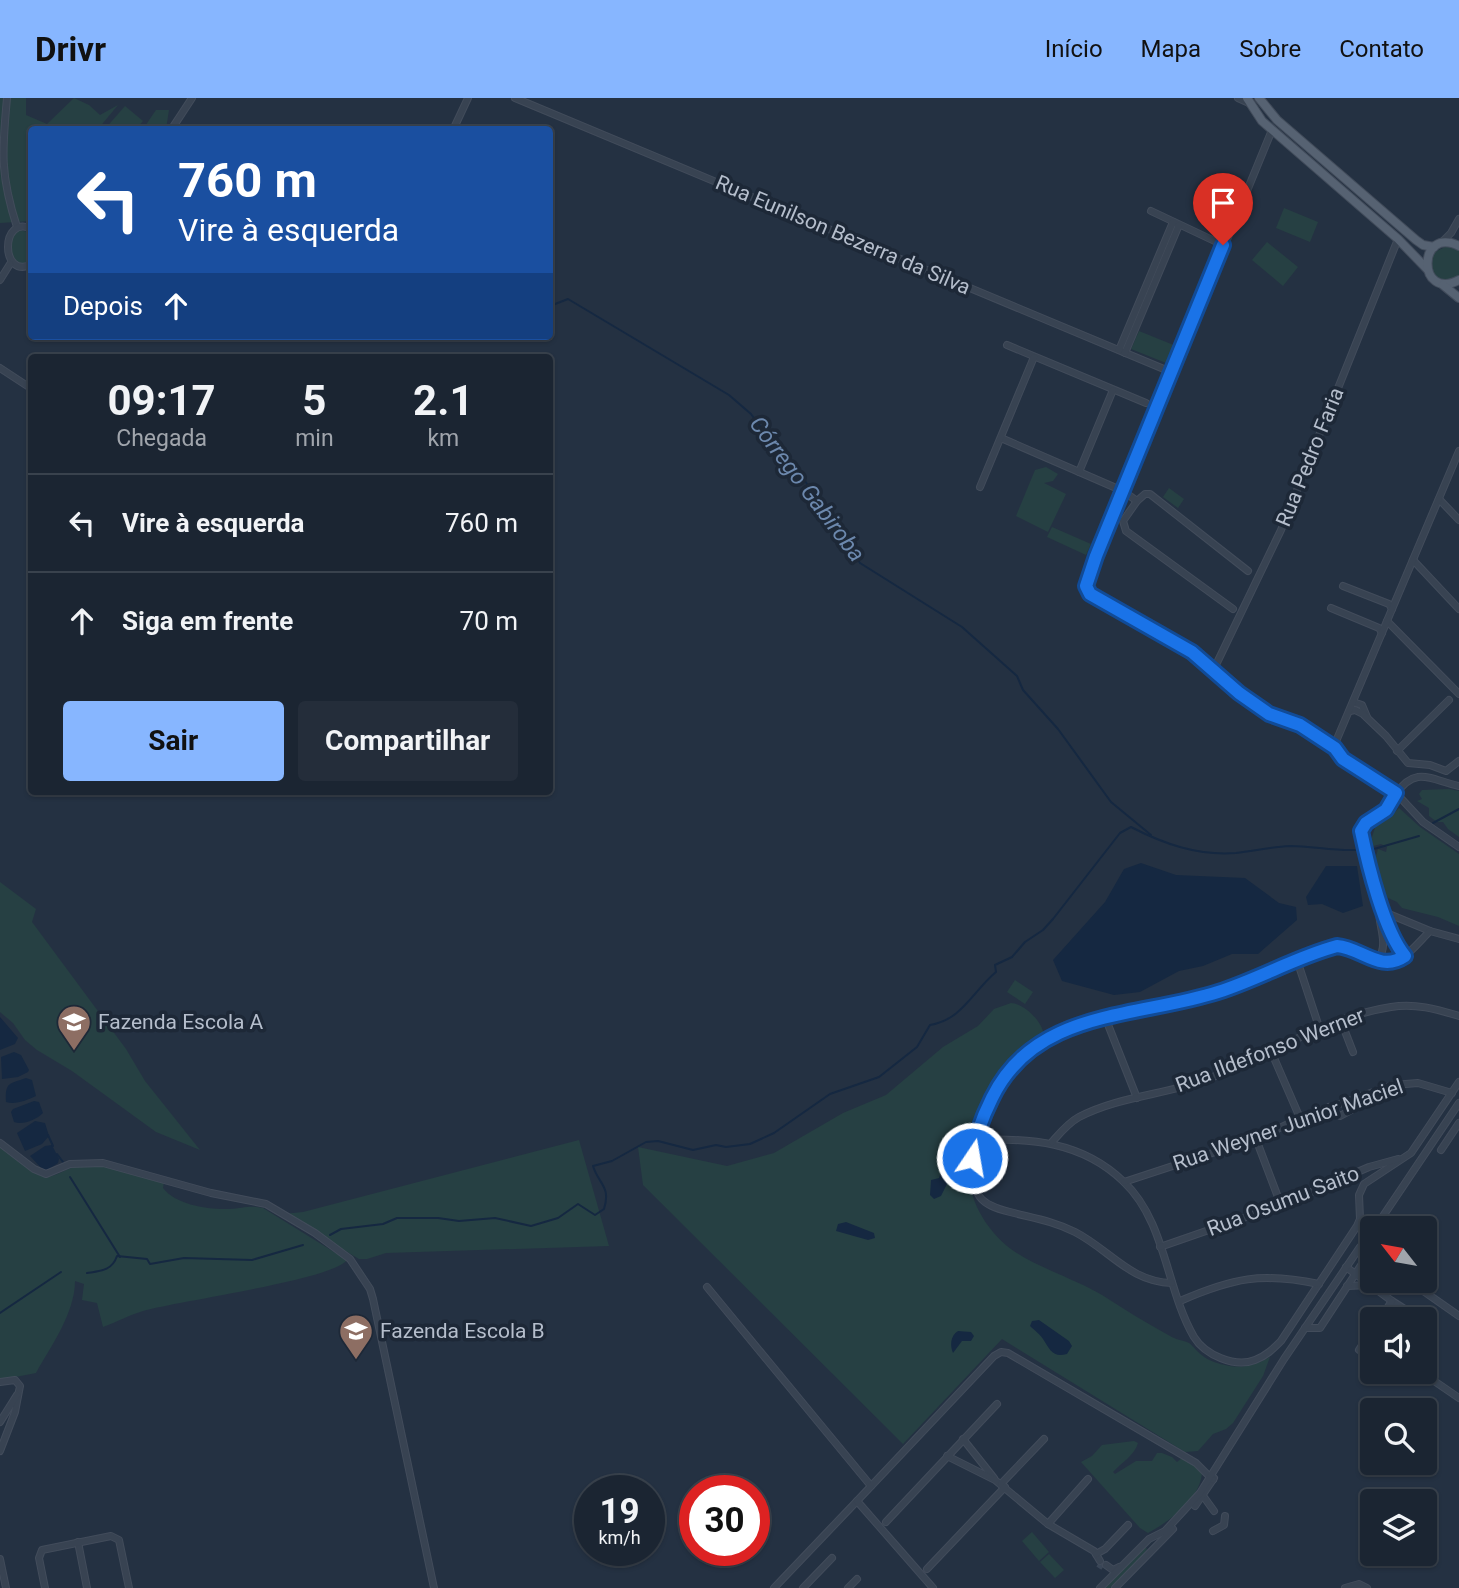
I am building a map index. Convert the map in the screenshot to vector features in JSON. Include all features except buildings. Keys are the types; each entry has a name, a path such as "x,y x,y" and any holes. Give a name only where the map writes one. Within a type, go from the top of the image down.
{"main road":[{"path":"1259,98 1277,120 1416,240 1426,246 1451,243 1459,246"},
{"path":"1248,100 1272,130 1398,239 1431,277 1459,298"},
{"path":"1427,270 1427,259 1437,246"},
{"path":"1440,283 1452,284 1459,280"}],"street":[{"path":"7,98 2,149 3,182 18,227"},
{"path":"174,126 192,98"},
{"path":"455,126 468,98"},
{"name":"Rua Eunilson Bezerra da Silva","path":"514,98 1171,372"},
{"path":"1238,98 1248,100"},
{"path":"1272,130 1128,477 1086,586 1090,594 1192,652 1269,714 1300,725 1335,748 1343,759 1396,793 1423,822 1459,847"},
{"path":"1151,211 1223,245"},
{"path":"1437,246 1451,233 1459,219"},
{"path":"1122,351 1176,224"},
{"path":"28,228 11,229 2,240 2,253 10,264 22,267 28,265"},
{"name":"Rua Pedro Faria","path":"1213,671 1281,530 1398,239"},
{"path":"0,280 10,264"},
{"path":"1007,345 1146,403"},
{"path":"980,487 1034,357"},
{"path":"0,368 28,386"},
{"path":"1079,472 1113,390"},
{"path":"1001,438 1123,492"},
{"path":"1335,748 1459,451"},
{"path":"1113,486 1128,477"},
{"path":"1102,482 1137,500"},
{"path":"1233,609 1126,531 1124,521 1137,500 1150,494 1248,570"},
{"path":"1439,499 1459,520"},
{"path":"1413,560 1459,609"},
{"path":"1343,586 1389,604 1392,609"},
{"path":"1331,608 1379,628 1382,633"},
{"path":"1387,621 1459,694"},
{"path":"1397,751 1449,700"},
{"path":"1353,702 1362,705 1369,722"},
{"path":"1350,712 1359,711 1386,736 1408,763 1428,765 1445,771 1459,761"},
{"path":"1378,961 1385,945 1382,913 1361,831 1366,823 1386,810 1408,780 1418,775 1459,786"},
{"path":"1382,913 1459,939"},
{"path":"1382,913 1394,942 1405,956"},
{"path":"1172,1283 1138,1276 1088,1240 1053,1222 988,1205 978,1197 974,1187 972,1158 975,1140 981,1119 998,1085 1023,1055 1060,1031 1105,1017 1167,1006 1219,992 1337,946 1346,946 1378,961 1392,963 1405,956 1430,931"},
{"path":"1297,960 1320,1030"},
{"name":"Rua Ildefonso Werner","path":"1052,1142 1079,1117 1109,1105 1203,1081 1340,1021 1370,1011 1394,1006 1430,1007 1459,1016"},
{"path":"1105,1017 1137,1098"},
{"path":"1340,1021 1353,1052"},
{"path":"1271,1051 1300,1118"},
{"name":"Rua Weyner Junior Maciel","path":"1124,1182 1256,1139 1300,1118 1405,1082 1419,1083 1452,1093"},
{"path":"975,1140 1052,1142 1094,1158 1124,1182 1148,1214 1193,1335 1207,1351 1220,1358 1239,1362 1253,1361 1270,1353 1281,1341 1357,1226 1360,1219 1361,1189 1364,1184 1416,1147 1459,1082"},
{"path":"1329,1107 1340,1116 1355,1108 1361,1096"},
{"path":"1383,1216 1459,1103"},
{"path":"1441,1150 1459,1123"},
{"path":"1256,1139 1281,1205"},
{"path":"0,1143 42,1173 51,1174 70,1164 103,1163 211,1193 266,1204 315,1233 350,1259 370,1289 373,1299 434,1588"},
{"name":"Rua Osumu Saito","path":"1160,1247 1281,1205 1369,1167 1406,1156"},
{"path":"1369,1167 1377,1175"},
{"path":"1115,1588 1202,1494 1305,1328 1360,1247"},
{"path":"1346,1267 1360,1276"},
{"path":"1305,1328 1320,1328 1360,1268"},
{"path":"1180,1301 1230,1281 1264,1276 1319,1284"},
{"path":"1347,1286 1360,1285"},
{"path":"707,1287 871,1486"},
{"path":"1381,1293 1402,1307"},
{"path":"1426,1293 1459,1316"},
{"path":"1388,1307 1392,1301"},
{"path":"774,1588 994,1356 1001,1352 1008,1353 1196,1463 1212,1478"},
{"path":"0,1382 15,1380 20,1386 15,1412 0,1451"},
{"path":"1437,1383 1459,1398"},
{"path":"0,1422 18,1394"},
{"path":"886,1522 997,1404"},
{"path":"963,1439 1000,1484 1048,1524 1093,1550 1102,1564 1106,1582"},
{"path":"927,1569 1000,1484 1044,1439"},
{"path":"947,1456 1000,1484"},
{"path":"1048,1524 1088,1479"},
{"path":"1202,1494 1214,1511"},
{"path":"1100,1588 1150,1538 1165,1531 1202,1494"},
{"path":"857,1501 933,1588"},
{"path":"1213,1531 1224,1525 1225,1516"},
{"path":"1096,1554 1105,1549 1128,1525"},
{"path":"45,1588 39,1560 40,1553 46,1548 110,1536 116,1537 120,1542 129,1588"},
{"path":"78,1542 87,1588"},
{"path":"1143,1559 1149,1547 1144,1544"},
{"path":"803,1588 832,1558"},
{"path":"0,1559 6,1588"},
{"path":"1102,1564 1113,1570 1124,1564"},
{"path":"848,1588 857,1579"},
{"path":"1345,1588 1359,1584 1367,1588"}],"green space":[{"path":"0,98 26,98 26,115 47,124 74,98 89,105 100,115 118,105 100,126 28,126 28,221 0,223"},
{"path":"125,106 143,121 139,126 108,126"},
{"path":"156,110 169,110 166,126 145,126"},
{"path":"1284,208 1318,222 1310,242 1276,228"},
{"path":"20,230 28,232 28,261 22,264 7,255 7,238"},
{"path":"1267,242 1298,267 1283,286 1252,260"},
{"path":"1447,246 1459,251 1459,277 1445,281 1435,276 1431,266 1435,252"},
{"path":"1139,331 1176,346 1170,361 1166,363 1131,349"},
{"path":"1046,467 1058,474 1053,481 1044,483 1066,494 1048,532 1016,516 1035,470"},
{"path":"1169,488 1184,499 1178,508 1163,497"},
{"path":"1052,527 1091,544 1086,555 1047,537"},
{"path":"1422,790 1459,791 1459,837 1443,822 1437,822 1429,816 1429,808 1417,801 1422,799 1419,794"},
{"path":"1399,808 1420,827 1459,854 1459,926 1438,917 1402,908 1397,902 1386,897 1375,860 1378,849 1386,852 1387,847 1381,844 1373,846 1371,840 1376,825 1388,819"},
{"path":"0,882 36,909 32,922 126,1049 145,1081 200,1150 156,1132 72,1071 37,1050 0,1012"},
{"path":"1015,980 1033,992 1025,1004 1007,992"},
{"path":"1011,1003 1032,1015 1044,1036 1020,1056 999,1080 983,1107 972,1135 968,1163 972,1192 984,1220 1007,1246 1040,1266 1091,1289 1172,1337 1189,1343 1213,1362 1237,1367 1270,1357 1263,1376 1233,1423 1213,1434 1198,1451 1185,1452 1002,1339 903,1444 643,1185 638,1147 727,1166 774,1153 843,1113 886,1095 943,1047 978,1026 994,1009"},
{"path":"579,1140 609,1246 386,1253 359,1259 283,1214 303,1212"},
{"path":"0,1146 43,1177 79,1166 101,1166 164,1182 163,1188 169,1194 194,1205 222,1209 263,1208 347,1260 335,1268 314,1275 143,1311 103,1327 97,1303 82,1300 84,1284 75,1281 67,1317 36,1373 0,1380"},
{"path":"1134,1441 1138,1443 1136,1447 1113,1472 1115,1474 1136,1461 1152,1461 1157,1453 1172,1457 1177,1462 1182,1458 1193,1463 1202,1473 1196,1492 1190,1500 1174,1516 1148,1533 1140,1528 1081,1462 1092,1456 1102,1445"},
{"path":"1032,1532 1049,1552 1039,1561 1022,1541"},
{"path":"1145,1547 1147,1549 1144,1554 1110,1588 1104,1588"},
{"path":"1049,1554 1064,1570 1055,1578 1040,1562"}],"water":[{"path":"1141,863 1176,875 1245,878 1279,903 1296,907 1297,920 1258,954 1232,954 1203,966 1179,971 1140,992 1114,995 1062,981 1053,960 1105,902 1124,869"},
{"path":"1326,866 1357,866 1363,906 1343,913 1322,904 1308,905 1306,897"},
{"path":"0,1017 18,1038 15,1044 0,1050"},
{"path":"14,1052 21,1055 29,1070 18,1077 2,1079 1,1057"},
{"path":"26,1078 32,1080 36,1096 18,1102 6,1102 7,1087"},
{"path":"34,1101 39,1102 43,1113 29,1121 14,1122 11,1112 13,1109"},
{"path":"35,1121 45,1123 49,1136 42,1144 25,1151 17,1133"},
{"path":"52,1145 59,1159 58,1163 43,1170 30,1156 45,1146"},
{"path":"942,1149 947,1150 953,1161 941,1196 934,1199 930,1195 931,1180 939,1178 939,1156"},
{"path":"846,1222 874,1233 875,1238 868,1240 836,1231 838,1224"},
{"path":"1039,1320 1069,1341 1072,1346 1067,1354 1058,1355 1052,1352 1030,1326 1032,1321"},
{"path":"958,1331 971,1332 974,1336 971,1341 962,1341 953,1353 951,1341"}],"waterway":[{"name":"Córrego Gabiroba","path":"553,305 568,299 729,395 751,414 777,449 797,469 860,563 962,627 1017,676 1023,690 1058,729 1111,802 1151,835"},
{"path":"1433,823 1459,809"},
{"path":"330,1235 341,1229 383,1224 397,1218 459,1221 495,1218 531,1226 558,1218 578,1204 595,1215 604,1209 606,1195 593,1166 612,1161 646,1142 658,1141 693,1150 716,1145 726,1147 750,1144 774,1133 830,1094 879,1077 917,1047 930,1025 959,1011 996,972 995,965 1012,957 1025,942 1043,930 1120,833 1131,827 1156,839 1208,853 1236,853 1290,846 1355,850"},
{"path":"1374,849 1419,836"},
{"path":"48,1135 53,1146"},
{"path":"57,1154 63,1162"},
{"path":"70,1177 120,1257"},
{"path":"87,1273 109,1267 117,1256 147,1259 150,1264 184,1258 252,1260 303,1245"},
{"path":"0,1313 61,1272"}],"tunnel":[{"path":"1098,1564 1104,1568"}],"place":[{"name":"Fazenda Escola A","path":"74,1052"},
{"name":"Fazenda Escola B","path":"356,1361"}],"route":[{"path":"972,1158 981,1119 998,1085 1023,1055 1060,1031 1105,1017 1167,1006 1219,992 1337,946 1346,946 1386,963 1405,956 1394,942 1361,831 1369,820 1386,810 1396,793 1343,759 1335,748 1300,725 1269,714 1220,678 1192,652 1090,594 1086,586 1223,245"}]}
